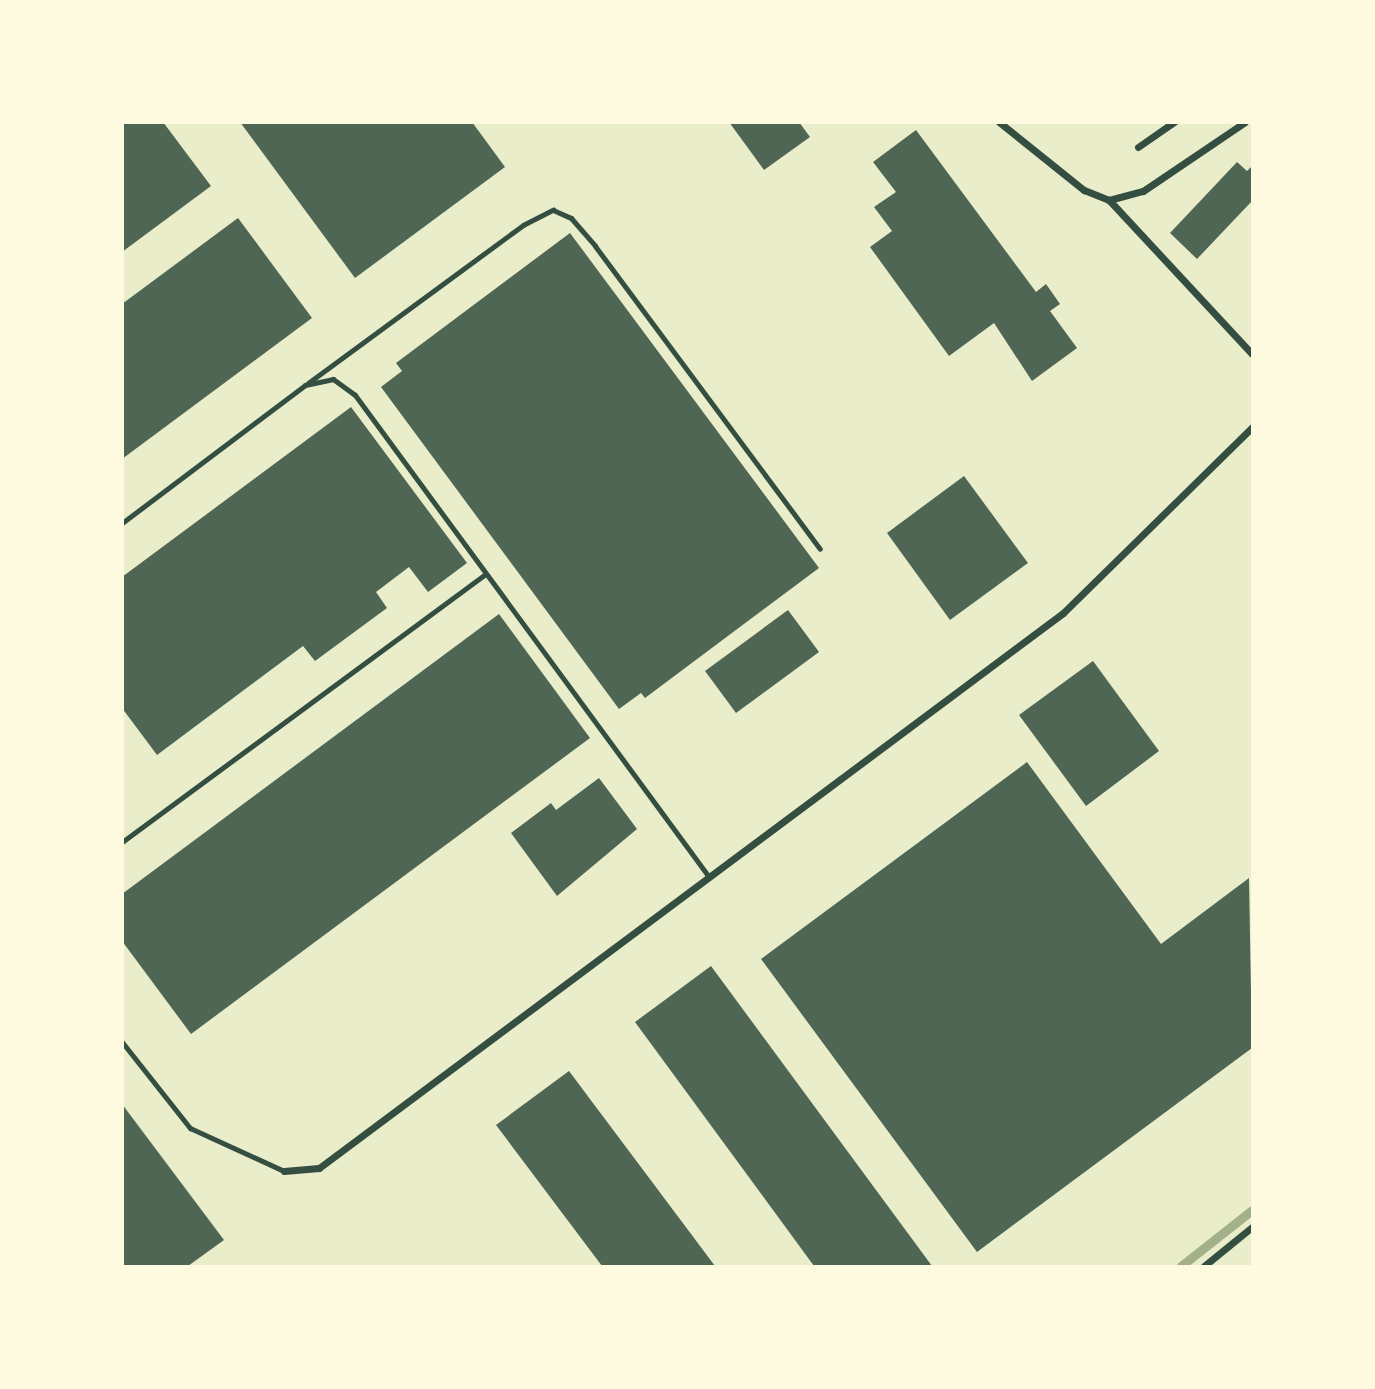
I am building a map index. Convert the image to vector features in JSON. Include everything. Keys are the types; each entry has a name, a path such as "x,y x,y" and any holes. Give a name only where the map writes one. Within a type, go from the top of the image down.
{"street":[{"path":"999,122 1084,190 1109,200 1252,354"},
{"path":"1138,147 1174,122"},
{"path":"1109,200 1143,191 1245,122"},
{"path":"284,1171 319,1168 1073,605 1252,427"},
{"path":"1204,1266 1252,1227"}],"lane":[{"path":"122,523 523,225 553,210 571,218 595,246 820,549"},
{"path":"305,385 333,379 355,395 709,877"},
{"path":"122,842 486,574"},
{"path":"122,1041 190,1128 284,1171"}],"building":[{"path":"122,122 163,122 211,186 122,252"},
{"path":"240,122 472,122 505,167 355,278"},
{"path":"729,122 799,122 810,137 764,170"},
{"path":"916,130 1036,292 1046,284 1060,304 1050,311 1077,348 1032,381 994,323 949,356 870,247 892,231 874,207 896,192 873,162"},
{"path":"1237,162 1247,171 1252,166 1252,201 1197,259 1170,233"},
{"path":"238,218 312,318 122,459 122,304"},
{"path":"570,233 819,568 645,698 641,693 619,709 381,387 402,371 396,363"},
{"path":"351,407 467,563 428,592 409,567 376,592 387,608 315,661 303,646 157,755 122,708 122,577"},
{"path":"964,476 1028,563 950,620 887,533"},
{"path":"788,610 819,652 736,713 705,671"},
{"path":"499,614 590,738 191,1034 122,941 122,894"},
{"path":"1093,661 1159,751 1086,806 1019,715"},
{"path":"1027,762 1161,944 1249,878 1252,1048 977,1252 761,959"},
{"path":"599,778 637,829 557,896 511,833 551,803 556,810"},
{"path":"711,966 932,1266 814,1266 635,1022"},
{"path":"569,1071 715,1266 602,1266 496,1125"},
{"path":"122,1104 224,1240 188,1266 122,1266"}],"waterway":[{"path":"1181,1266 1252,1210"}]}
